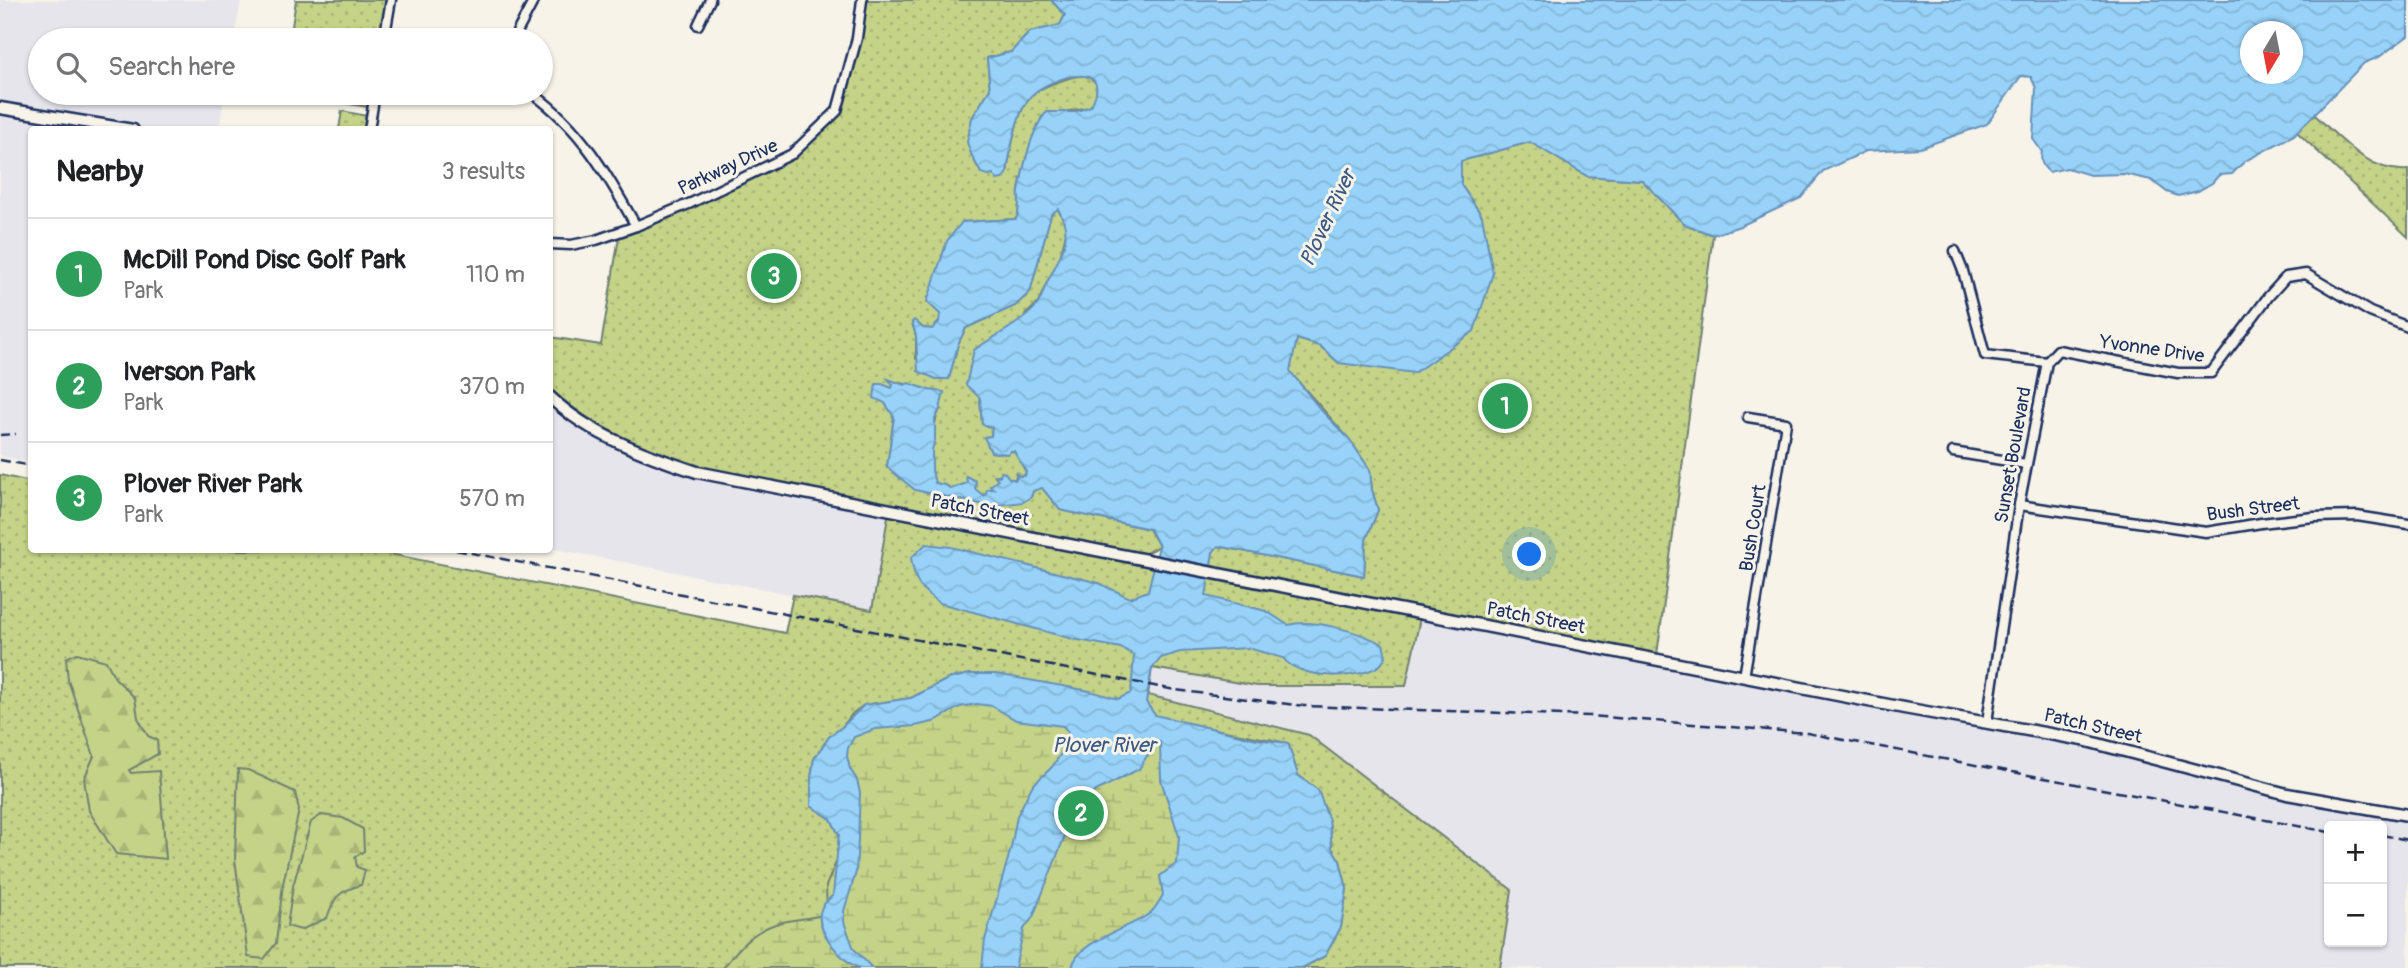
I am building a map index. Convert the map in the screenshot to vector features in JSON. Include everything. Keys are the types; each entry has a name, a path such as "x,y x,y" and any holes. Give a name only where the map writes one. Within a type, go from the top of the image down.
{"street":[{"path":"386,28 391,0"},
{"path":"519,28 534,0"},
{"path":"698,25 709,0"},
{"name":"Parkway Drive","path":"553,244 572,245 596,240 636,226 691,203 792,154 837,111 858,38 862,0"},
{"path":"370,126 373,105"},
{"path":"549,105 604,167 636,226"},
{"path":"0,108 109,126"},
{"name":"Sunset Boulevard","path":"1955,251 1963,271 1985,355 2047,362 2019,505 1987,722"},
{"name":"Yvonne Drive","path":"2047,362 2057,350 2178,373 2211,373 2267,297 2286,277 2306,274 2370,312 2408,327"},
{"name":"Patch Street","path":"553,399 586,424 620,443 657,459 697,471 1744,677 1987,722 2121,749 2287,794 2408,815"},
{"name":"Bush Court","path":"1744,677 1786,423 1748,417"},
{"path":"1953,452 2026,464"},
{"name":"Bush Street","path":"2019,505 2206,533 2314,517 2357,516 2408,524"}],"shaded area":[{"path":"0,0 241,0 236,28 28,28 28,105 223,105 220,126 28,126 28,461 0,456"},
{"path":"553,398 889,511 872,610 553,549"},
{"path":"1421,613 2014,726 2223,778 2408,815 2408,968 1500,968 1512,890 1147,695 1152,668 1257,686 1406,686"}],"green space":[{"path":"296,0 386,0 381,28 292,28"},
{"path":"862,0 1051,0 1065,15 1060,25 1030,32 1011,52 987,58 990,89 972,118 971,154 981,173 1007,172 1019,119 1027,100 1037,91 1045,86 1081,76 1091,78 1097,85 1096,96 1091,106 1042,117 1022,173 1016,219 962,222 939,322 933,329 923,328 915,321 912,323 916,336 916,359 949,379 958,344 966,328 1015,306 1030,292 1051,214 1057,208 1067,229 1059,262 1038,303 1025,315 980,398 982,424 992,428 991,436 985,437 991,452 1008,454 1014,451 1026,472 1024,476 1016,475 1015,480 1005,473 995,476 998,480 994,490 983,496 968,483 951,489 934,483 932,445 940,409 923,389 889,380 893,385 888,388 885,403 894,416 887,467 990,506 1031,497 1033,491 1043,488 1061,510 1149,529 1159,546 1142,555 1289,583 1210,566 1213,551 1218,546 1364,576 1366,540 1378,510 1370,470 1350,440 1289,371 1297,339 1320,346 1339,363 1482,216 1461,185 1461,161 1530,142 1587,176 1642,180 1684,224 1713,235 1657,655 1422,608 1406,686 1257,686 1152,668 1148,695 1309,735 1512,890 1500,968 0,968 0,475 28,481 28,553 385,553 785,633 793,595 872,610 889,511 697,472 620,443 553,399 553,337 601,345 620,231 792,154 837,111"},
{"path":"342,111 367,116 365,126 340,126"},
{"path":"2314,114 2368,160 2381,166 2408,170 2408,237 2297,132"},
{"path":"77,653 106,661 115,678 135,698 138,718 148,736 157,740 158,754 129,770 131,773 159,771 166,859 116,854 89,811 84,779 94,756 68,680 66,658"},
{"path":"970,674 1193,725 1288,743 1298,775 1318,790 1329,821 1332,848 1340,861 1347,889 1341,927 1325,956 1302,968 723,968 756,933 783,922 827,914 826,886 837,860 839,835 831,819 811,806 811,778 814,759 829,737 864,705 911,698 948,679"},
{"path":"238,769 248,770 295,792 299,810 283,884 276,943 264,959 248,957 235,859"},
{"path":"321,815 343,818 363,829 364,851 355,857 357,867 365,870 361,885 338,896 327,918 301,930 287,926 293,886 311,822"}],"water":[{"name":"Plover River","path":"1051,0 2408,0 2408,36 2379,57 2364,63 2294,135 2245,161 2232,174 2219,175 2212,183 2198,191 2178,196 2167,192 2151,180 2124,174 2090,175 2067,168 2049,172 2042,163 2042,152 2033,139 2036,88 2031,77 2021,76 1987,124 1920,148 1866,151 1823,171 1801,198 1740,226 1713,235 1684,224 1642,180 1587,176 1530,142 1461,161 1461,185 1482,216 1493,273 1474,331 1414,373 1339,363 1320,346 1297,339 1290,371 1320,409 1350,440 1370,470 1378,510 1366,540 1364,576 1218,546 1213,552 1206,596 1266,611 1288,625 1310,623 1362,635 1383,644 1386,656 1380,665 1371,670 1359,674 1330,675 1302,670 1283,658 1248,648 1180,652 1161,658 1152,668 1146,702 1155,715 1257,739 1288,743 1298,775 1318,790 1329,821 1332,848 1340,861 1347,889 1341,927 1325,956 1302,968 1072,968 1083,950 1104,936 1140,920 1155,908 1163,895 1160,876 1177,863 1179,836 1161,780 1160,742 1156,741 1139,769 1096,791 1073,815 1033,917 1024,929 1015,968 982,968 985,940 1011,848 1017,816 1032,786 1052,767 1060,755 1068,732 1063,726 1016,720 992,706 976,704 960,707 933,722 875,729 854,737 848,748 850,769 857,780 860,793 856,872 844,911 844,922 854,949 872,968 861,968 847,961 833,946 822,929 820,920 822,907 833,895 839,835 831,819 811,806 811,778 814,759 829,737 864,705 911,698 948,679 970,674 996,674 1090,691 1118,699 1131,693 1134,655 1121,648 1073,639 940,603 919,585 911,558 926,544 951,547 1099,583 1130,598 1148,591 1159,546 1150,529 1060,510 1042,488 1033,491 1031,497 1023,502 990,506 915,490 887,467 894,417 885,403 874,398 876,384 892,388 893,385 888,379 904,385 909,383 944,392 935,419 932,471 935,483 951,489 967,483 966,476 976,481 975,489 984,496 987,489 994,489 990,486 998,480 995,475 1000,476 1001,472 1015,480 1015,472 1019,476 1025,476 1026,472 1014,451 1008,454 991,452 984,437 991,436 992,428 982,424 980,398 966,385 974,350 1023,318 1040,301 1065,239 1063,220 1058,209 1051,214 1030,292 1015,306 966,328 958,344 949,379 936,379 918,371 916,336 912,322 914,320 923,328 932,329 939,322 940,314 927,302 947,241 962,222 1016,219 1018,216 1020,183 1028,149 1047,112 1075,112 1091,106 1096,91 1094,81 1076,76 1051,83 1031,96 1021,111 1007,173 1002,179 997,180 993,174 981,173 971,154 967,142 972,118 990,89 987,58 1011,52 1030,32 1060,25 1065,15"}],"railway":[{"path":"0,435 16,434"},
{"path":"0,460 28,465"},
{"path":"471,553 1175,690 1304,706 1591,716 1807,733 2324,831"},
{"path":"2387,836 2408,840"}],"place":[{"name":"Plover River Park","path":"774,276"},
{"name":"McDill Pond Disc Golf Park","path":"1505,406"},
{"name":"Iverson Park","path":"1081,813"}]}
